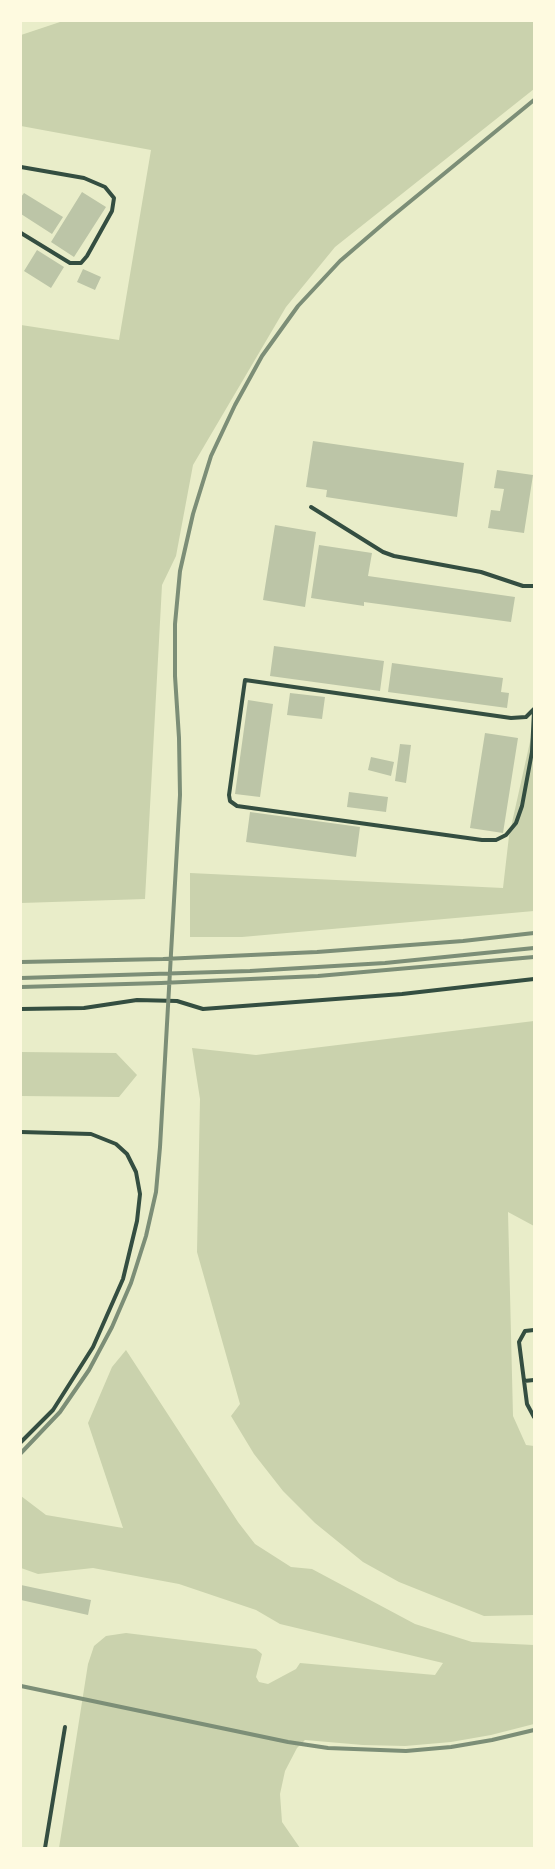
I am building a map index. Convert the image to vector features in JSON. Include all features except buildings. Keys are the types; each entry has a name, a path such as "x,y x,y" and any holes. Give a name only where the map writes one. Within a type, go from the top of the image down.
{"lane":[{"path":"21,167 84,178 105,187 114,198 112,211 87,256 80,263 70,263 21,234"},
{"path":"311,507 383,552 394,556 480,572 524,586 534,586"},
{"path":"245,680 511,718 526,717 534,710 532,752 522,806 516,823 506,835 496,840 482,840 237,806 230,801 229,794 245,680"},
{"path":"21,1009 84,1008 137,1000 176,1001 203,1009 402,994 534,979"},
{"path":"21,1132 91,1134 116,1144 127,1154 136,1172 140,1194 137,1221 122,1280 93,1347 52,1410 21,1442"},
{"path":"534,1330 525,1331 519,1342 527,1404 534,1417"},
{"path":"524,1381 534,1380"},
{"path":"45,1848 65,1727"}],"green space":[{"path":"63,21 534,21 534,89 335,247 286,307 193,465 176,556 162,585 145,899 21,903 21,325 119,340 151,150 21,126 21,35"},
{"path":"534,724 534,911 242,937 190,937 190,873 503,888 509,836"},
{"path":"534,1021 534,1226 508,1212 513,1416 526,1445 534,1446 534,1615 484,1616 399,1582 363,1562 315,1523 283,1491 254,1454 231,1416 240,1404 197,1252 200,1099 192,1048 256,1055"},
{"path":"21,1052 116,1053 137,1075 119,1097 21,1096"},
{"path":"126,1350 238,1522 255,1544 291,1567 312,1569 415,1624 472,1642 534,1645 534,1724 491,1735 451,1742 405,1746 363,1745 305,1740 297,1748 285,1771 280,1794 282,1822 300,1848 59,1848 88,1664 94,1646 106,1636 126,1633 256,1649 262,1654 256,1677 259,1682 268,1684 296,1669 300,1663 435,1675 443,1663 280,1624 256,1610 179,1584 93,1568 38,1574 21,1568 21,1496 46,1515 123,1528 88,1423 112,1367"}],"railway":[{"path":"21,1453 60,1412 89,1370 112,1327 131,1283 146,1236 156,1192 180,795 175,676 175,624 180,571 193,514 211,456 235,405 262,356 298,306 340,261 534,100"},
{"path":"21,962 163,959 317,952 463,941 534,933"},
{"path":"21,978 250,971 385,963 534,948"},
{"path":"21,987 318,976 534,957"},
{"path":"21,1686 288,1742 328,1748 406,1751 451,1747 534,1730"}]}
